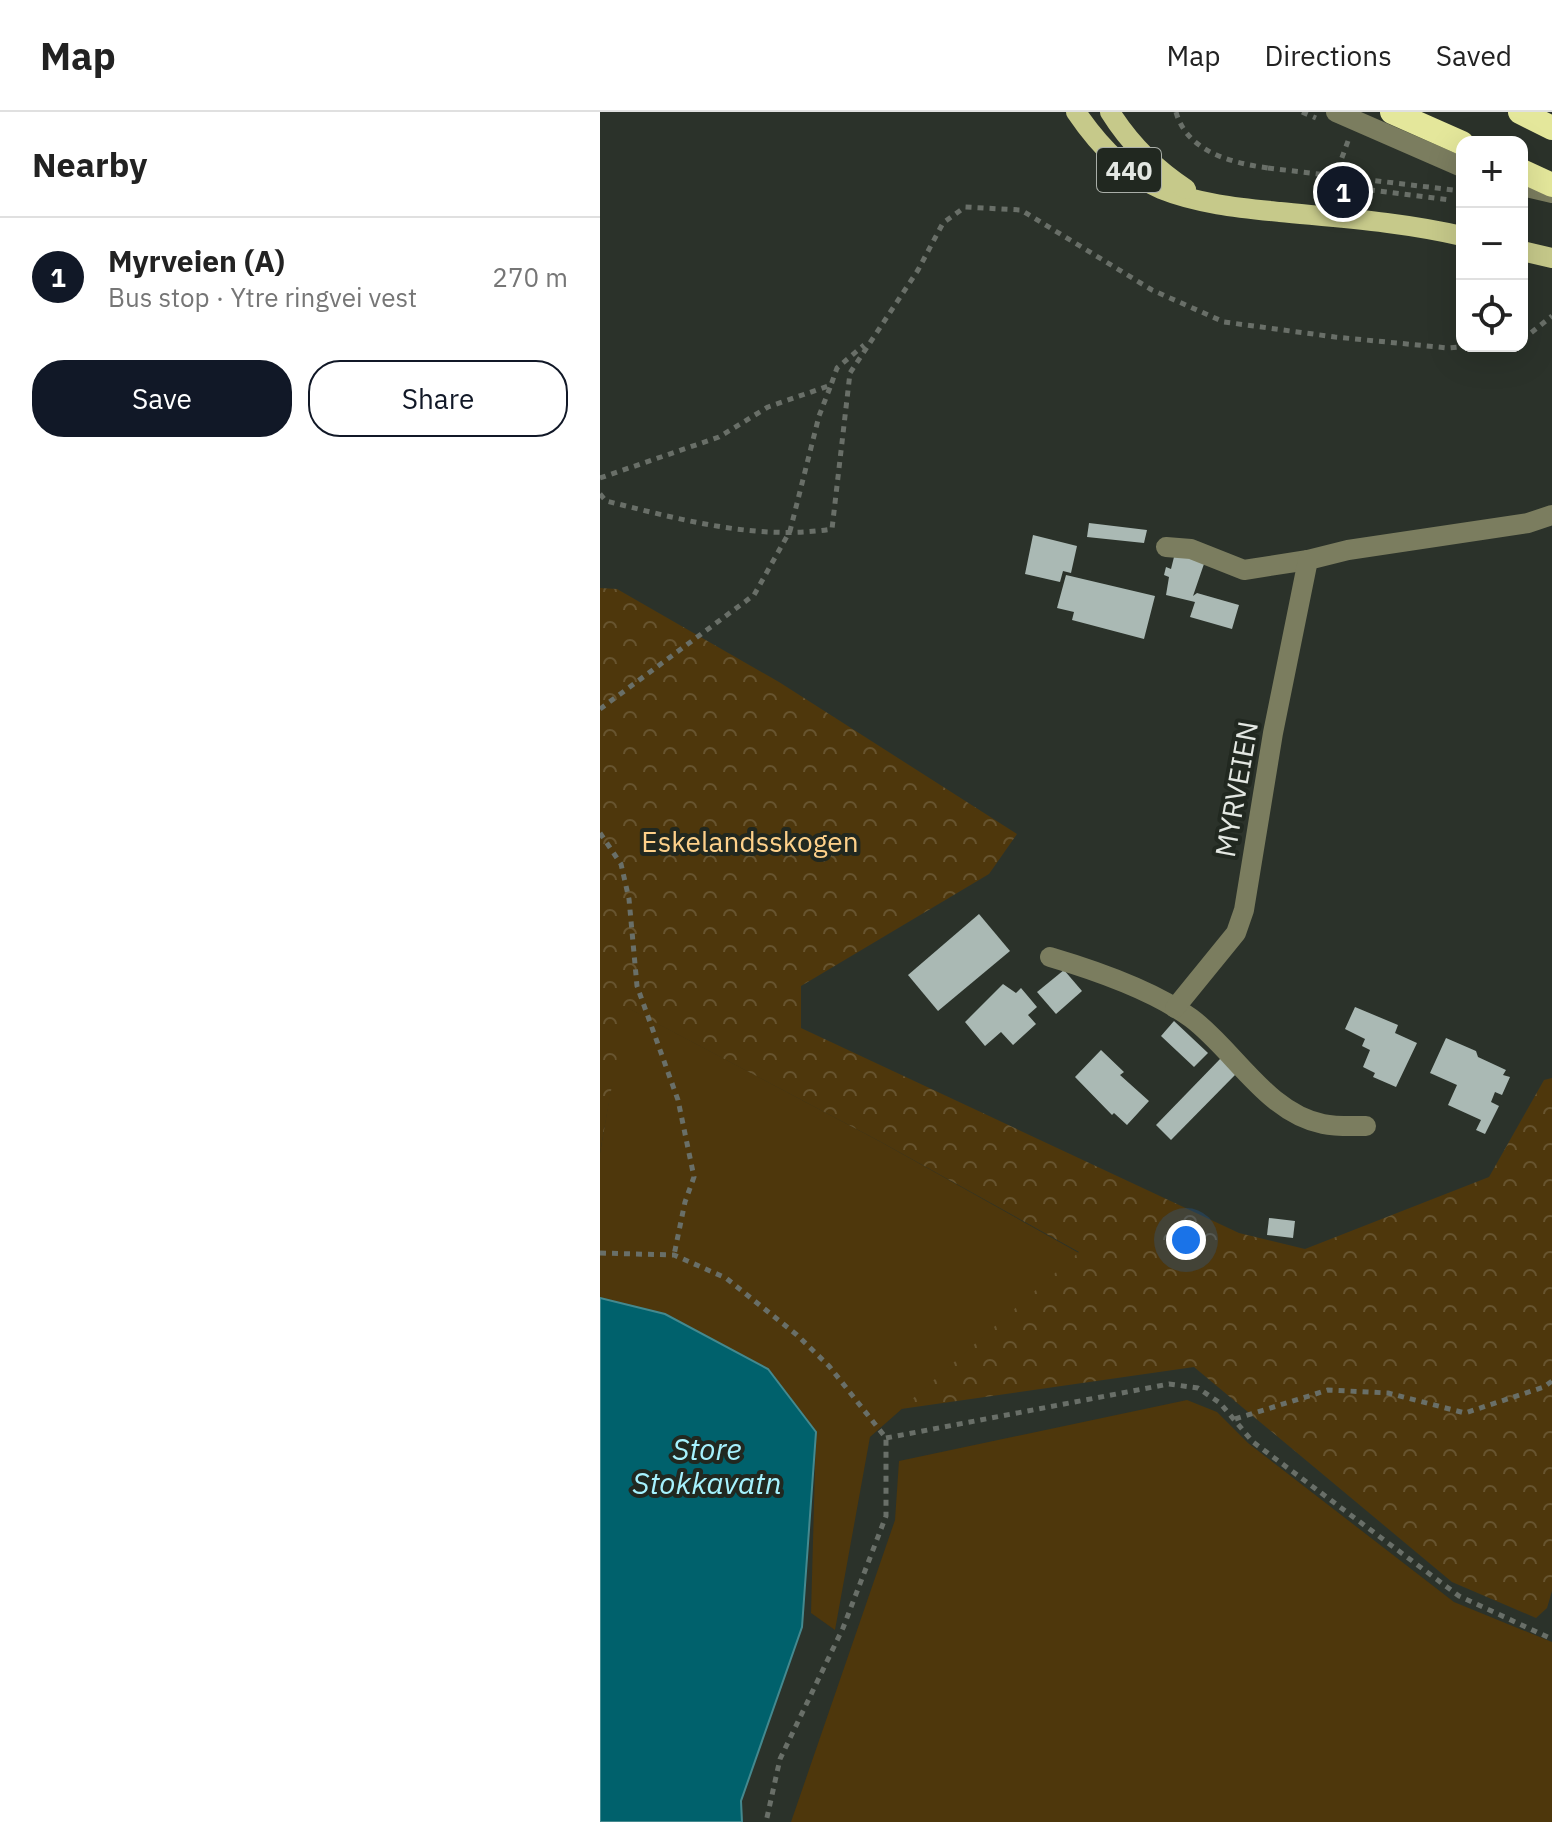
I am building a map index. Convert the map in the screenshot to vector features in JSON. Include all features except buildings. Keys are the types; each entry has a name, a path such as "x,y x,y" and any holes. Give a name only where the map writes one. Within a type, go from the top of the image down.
{"highway":[{"path":"1392,112 1456,140"},
{"path":"1520,112 1552,128"},
{"path":"1528,174 1552,185"}],"main road":[{"name":"440","path":"1076,112 1107,151 1135,175 1161,189 1202,201 1403,224 1456,235"},
{"name":"440","path":"1110,112 1134,146 1162,174 1202,201"},
{"path":"1528,252 1552,258"}],"street":[{"path":"1336,112 1456,164"},
{"path":"1528,187 1552,193"},
{"path":"1166,547 1191,549 1244,570 1348,550 1528,523 1552,515"},
{"name":"MYRVEIEN","path":"1175,1008 1236,933 1244,910 1273,733 1308,560"},
{"path":"1050,957 1088,969 1175,1008 1192,1019 1289,1110 1323,1124 1366,1126"}],"path":[{"path":"1176,112 1189,135 1216,155 1241,164 1456,190"},
{"path":"1351,134 1332,185 1451,200"},
{"path":"600,494 606,501 710,526 790,531 832,529 848,383 868,342 918,270 943,223 965,207 1021,210 1152,290 1224,322 1335,337 1456,347"},
{"path":"1528,335 1552,316"},
{"path":"600,709 754,595 790,531 819,416 837,368 868,342"},
{"path":"600,478 719,437 768,407 831,385"},
{"path":"600,833 621,864 629,899 637,986 678,1100 692,1165 694,1177 674,1255"},
{"path":"600,1253 674,1255 726,1278 797,1335 857,1398 886,1438 886,1516 843,1628 780,1759 766,1822"},
{"path":"1235,1419 1328,1390 1388,1393 1465,1413 1544,1387 1552,1381"},
{"path":"886,1438 1169,1384 1198,1388 1220,1403 1253,1442 1459,1596 1552,1639"}],"green space":[{"name":"Eskelandsskogen","path":"600,588 617,589 779,682 1017,834 989,874 801,986 801,1028 1239,1233 1305,1249 1489,1177 1544,1080 1552,1078 1552,1591 1547,1608 1536,1618 1452,1582 1194,1367 901,1409 1079,1252 881,1142 626,1007 600,1153"},
{"path":"625,1006 881,1142 1079,1253 870,1437 835,1630 811,1613 816,1432 665,1314 600,1298 600,1153"},
{"path":"1187,1400 1217,1412 1248,1443 1454,1602 1552,1642 1552,1822 791,1822 895,1520 899,1461"}],"water":[{"name":"Store Stokkavatn","path":"600,1298 665,1314 768,1369 816,1432 802,1627 741,1801 742,1822 600,1822"}],"place":[{"name":"Myrveien (A)","path":"1343,192"}]}
